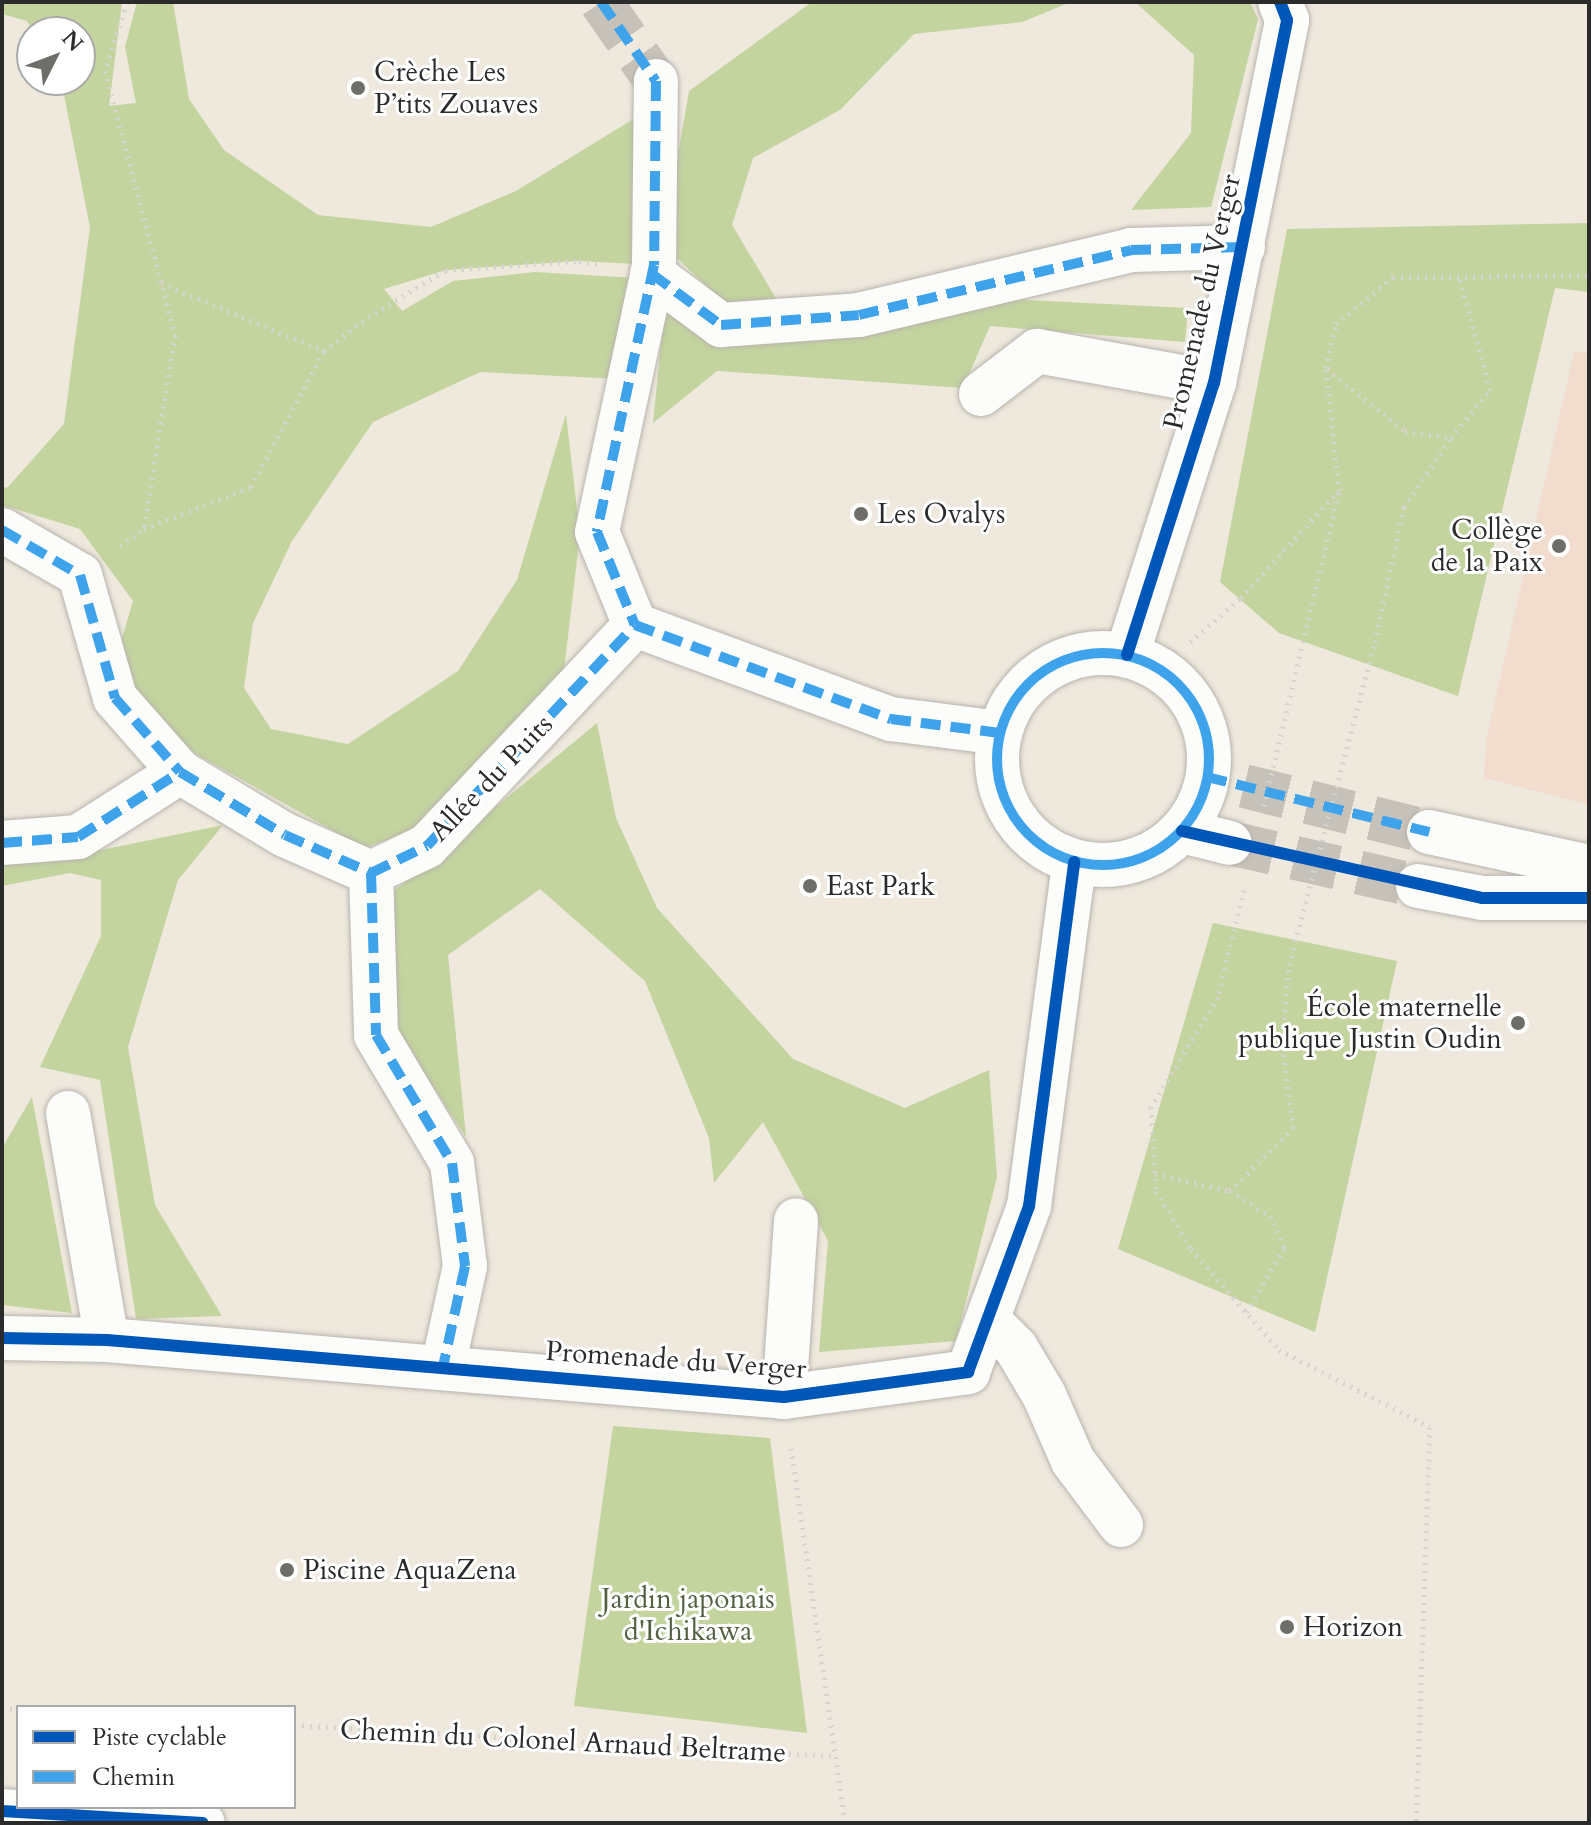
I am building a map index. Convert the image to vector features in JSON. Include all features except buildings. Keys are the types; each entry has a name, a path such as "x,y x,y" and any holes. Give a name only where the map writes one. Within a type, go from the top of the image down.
{"street":[{"name":"Promenade du Verger","path":"1127,655 1214,383 1287,20 1280,2"},
{"path":"656,81 652,274 597,532 635,625 891,719 1000,733"},
{"path":"652,274 721,325 859,315 1131,250 1243,247"},
{"path":"981,394 1037,351 1214,383"},
{"path":"2,530 80,575 115,698 180,772 285,835 371,873 376,1035 452,1163 465,1266 443,1367"},
{"name":"Allée du Puits","path":"371,873 427,846 635,625"},
{"path":"1094,653 1127,655 1159,668 1185,692 1203,722 1210,756 1238,792 1191,821 1182,831 1140,860 1108,866 1074,862 1045,849 1020,826 1004,798 997,765 1000,733 1013,703 1034,678 1062,661 1094,653"},
{"path":"2,843 78,837 180,772"},
{"path":"1182,831 1239,859"},
{"path":"1429,832 1589,867"},
{"name":"Promenade du Verger","path":"2,1338 107,1340 784,1397 968,1372 1029,1206 1074,862"},
{"path":"1418,886 1482,898 1589,898"},
{"path":"68,1113 107,1340"},
{"path":"784,1397 796,1220"},
{"path":"988,1320 1016,1348 1044,1395 1073,1461 1121,1525"},
{"path":"2,1811 203,1823"}],"path":[{"path":"127,2 105,71 175,335 144,529"},
{"path":"80,575 144,529 251,487 324,351 368,317 446,270 579,261 652,274"},
{"path":"1230,1191 1293,1128 1282,1043 1289,965 1375,642 1404,507 1451,438 1490,390 1459,275"},
{"path":"1238,792 1339,491 1326,368 1336,324 1393,277 1589,276"},
{"path":"160,283 324,351"},
{"path":"1326,368 1405,431 1451,438"},
{"path":"1190,642 1241,598 1339,491"},
{"path":"1239,859 1218,997 1151,1107 1156,1191 1191,1249 1245,1315 1279,1350 1430,1427 1416,1823"},
{"path":"1155,1174 1230,1191 1270,1216 1284,1248 1245,1315"},
{"path":"784,1397 845,1823"}],"shaded area":[{"name":"Collège de la Paix","path":"1574,352 1589,352 1589,805 1484,778 1486,740"}],"green space":[{"path":"2,2 122,2 109,106 136,103 125,47 137,2 173,2 189,99 224,150 318,215 431,227 516,191 640,115 654,265 579,261 446,270 384,289 402,311 453,281 535,272 636,278 621,379 480,372 373,422 292,541 253,623 244,688 271,729 348,744 458,671 517,580 566,414 580,535 563,678 428,825 364,848 153,730 117,655 133,601 80,529 2,505 2,486 7,488 64,424 90,227 64,96 96,96 96,16 16,18 2,14"},
{"path":"812,2 1071,2 1022,22 914,34 840,110 753,158 732,225 780,305 734,312 677,258 674,178 689,91"},
{"path":"1135,2 1250,2 1258,19 1211,207 1131,210 1191,133 1194,55"},
{"path":"1589,223 1589,292 1555,288 1458,696 1279,633 1220,582 1287,229"},
{"path":"666,293 710,341 1007,299 1188,308 1185,342 990,326 963,388 717,371 653,423"},
{"path":"597,723 616,818 657,908 793,1059 905,1108 989,1070 997,1177 956,1341 819,1352 828,1241 763,1122 714,1183 709,1138 645,981 540,889 448,955 466,1137 397,1032 394,891"},
{"path":"223,825 178,880 128,1047 155,1205 222,1316 136,1319 100,1080 40,1067 101,936 101,880 70,873 2,886 2,850 101,850"},
{"path":"1213,923 1397,961 1315,1332 1118,1249"},
{"path":"32,1097 72,1313 2,1305 2,1148"},
{"name":"Jardin japonais d'Ichikawa","path":"613,1426 770,1438 807,1733 574,1706"}],"tunnel":[{"path":"601,2 656,81"},
{"path":"1244,786 1429,832"},
{"path":"1230,843 1418,886"}],"marked path":[{"path":"601,2 656,81 654,265 597,532 635,625"},
{"path":"652,274 721,325 859,315 1131,250 1243,247"},
{"path":"2,530 80,575 115,698 180,772 285,835 371,873 427,846 635,625 891,719 1000,733"},
{"path":"1103,653 1144,661 1178,684 1201,718 1209,759 1201,800 1178,834 1144,857 1103,865 1062,857 1028,834 1005,800 997,759 1005,718 1028,684 1062,661 1103,653"},
{"path":"2,843 78,837 180,772"},
{"path":"1207,777 1429,832"},
{"path":"371,873 376,1035 452,1163 465,1266 443,1367"}],"cycle path":[{"path":"1127,655 1214,383 1287,20 1280,2"},
{"path":"1182,831 1482,898 1589,898"},
{"path":"2,1338 107,1340 784,1397 968,1372 1029,1206 1074,862"},
{"path":"2,1811 203,1823"}],"place":[{"name":"Crèche Les P’tits Zouaves","path":"358,88"},
{"name":"Les Ovalys","path":"861,514"},
{"name":"Collège de la Paix","path":"1559,546"},
{"name":"East Park","path":"810,886"},
{"name":"École maternelle publique Justin Oudin","path":"1518,1023"},
{"name":"Piscine AquaZena","path":"287,1570"},
{"name":"Horizon","path":"1287,1627"}]}
